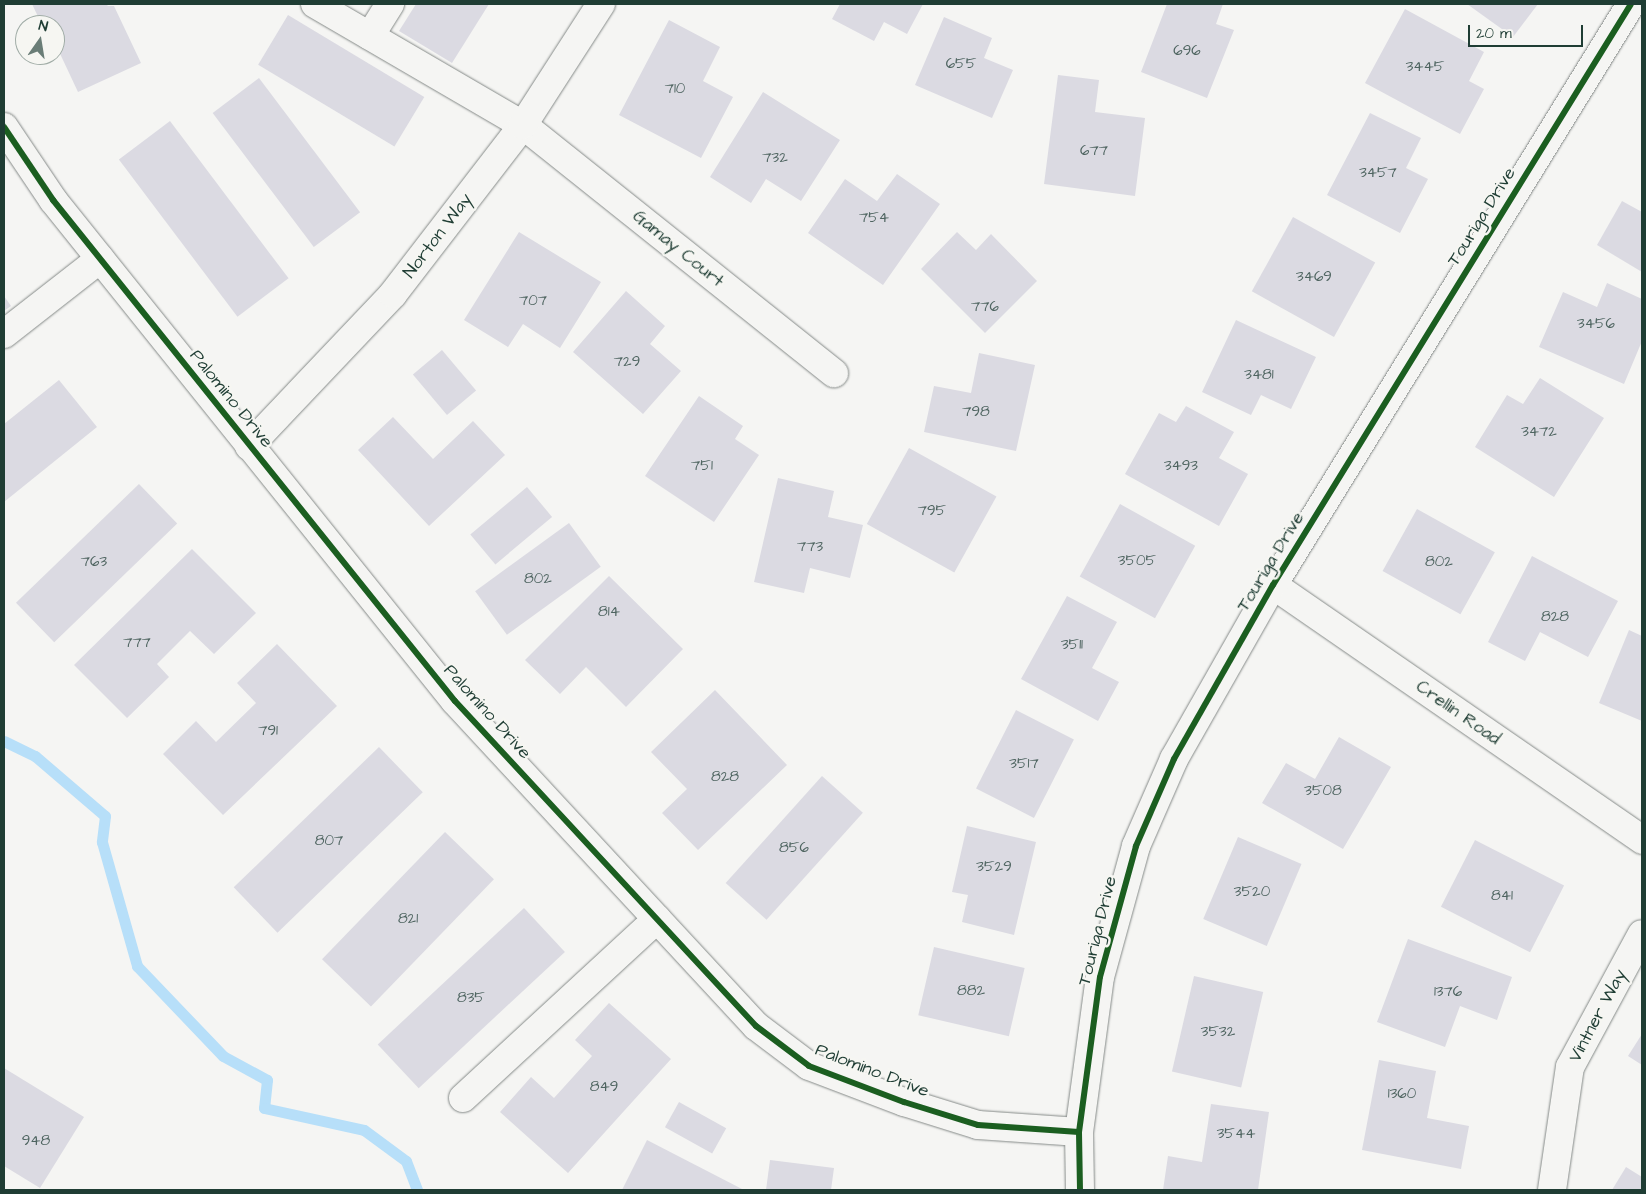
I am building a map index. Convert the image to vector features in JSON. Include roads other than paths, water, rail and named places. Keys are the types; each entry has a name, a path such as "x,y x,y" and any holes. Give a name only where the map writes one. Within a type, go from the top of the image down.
{"street":[{"name":"Gamay Court","path":"315,4 523,125 834,373"},
{"path":"370,36 390,4"},
{"name":"Norton Way","path":"249,446 393,294 523,125 601,4"},
{"name":"Touriga Drive","path":"1080,1190 1079,1132 1100,977 1136,846 1174,759 1273,585 1631,4"},
{"name":"Palomino Drive","path":"4,127 53,200 455,701 756,1026 809,1066 904,1102 978,1125 1079,1132"},
{"path":"4,334 100,259"},
{"name":"Crellin Road","path":"1273,585 1642,840"},
{"path":"464,1098 657,919"},
{"name":"Vintner Way","path":"1552,1190 1570,1068 1642,934"}],"waterway":[{"path":"4,741 35,756 105,816 102,842 137,966 223,1056 267,1080 264,1108 364,1130 406,1161 417,1190"}]}
